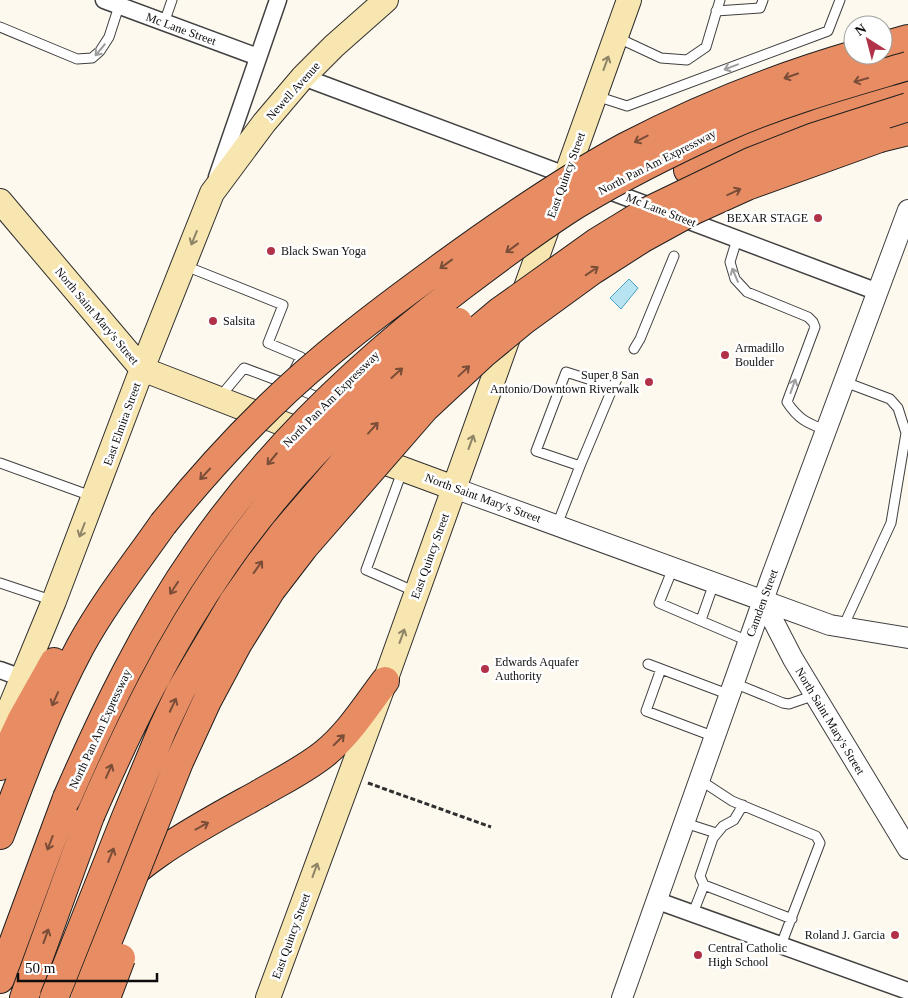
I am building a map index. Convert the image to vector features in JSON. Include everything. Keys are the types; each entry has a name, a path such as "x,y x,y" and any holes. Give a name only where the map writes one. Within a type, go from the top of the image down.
{"highway":[{"path":"893,43 908,39"},
{"name":"North Pan Am Expressway","path":"0,835 45,720 77,653 113,594 163,524 195,485 242,434 300,378 381,312 521,210 624,148 715,104 843,59"},
{"name":"North Pan Am Expressway","path":"0,979 67,798 98,728 142,642 198,551 239,497 277,452 329,397 379,351 440,302 525,239 576,205 630,173 684,146 765,111 908,66"},
{"name":"North Pan Am Expressway","path":"24,998 90,816 121,746 170,650 223,565 264,511 351,416 401,369 478,306 538,263 624,206 688,170 724,154 807,123 908,93"},
{"path":"54,998 163,728 181,690 233,602 291,524 337,468 396,404 454,349 499,312 597,242 646,212 750,162 814,137 908,108"},
{"path":"85,998 179,762 238,643 272,590 304,547 424,408 483,354 523,321 593,270 643,238 694,210 747,186 880,138 908,131"},
{"path":"106,998 169,827 215,715 253,643 306,558 370,470"},
{"path":"0,766 22,719 50,667 101,597 163,524"},
{"path":"40,998 69,943 89,916 141,865 168,846 324,754 342,738 385,682"}],"main road":[{"name":"Newell Avenue","path":"212,193 264,123 303,77 334,46 386,0"},
{"name":"East Quincy Street","path":"268,998 385,682 629,0"},
{"name":"East Elmira Street","path":"0,732 11,674 54,601 142,369 212,193"},
{"name":"North Saint Mary's Street","path":"0,201 142,369 218,399 316,432 403,469 454,488"}],"street":[{"name":"Mc Lane Street","path":"104,0 258,57"},
{"name":"East Elmira Street","path":"212,193 278,0"},
{"name":"Mc Lane Street","path":"303,77 878,292"},
{"name":"Camden Street","path":"622,998 658,901 748,642 908,210"},
{"name":"North Saint Mary's Street","path":"454,488 763,601 814,695 908,849"},
{"path":"763,601 830,625 908,638"},
{"path":"658,901 908,991"}],"lane":[{"path":"164,23 172,0"},
{"path":"616,37 661,58 687,60 706,47 720,0"},
{"path":"716,11 760,8 763,0"},
{"path":"595,96 627,106 828,31 840,0"},
{"path":"0,27 77,59 92,58 100,51 109,37 119,6"},
{"path":"737,239 730,262 735,279 746,292 808,317 813,322 815,328 787,402 794,414 806,422 825,430"},
{"path":"634,349 640,339 674,256"},
{"path":"183,265 282,305 268,343 301,357 287,384"},
{"path":"218,399 244,368 340,407"},
{"path":"580,466 536,451 566,372 613,387"},
{"path":"557,526 618,377"},
{"path":"843,627 891,523 906,433 898,408 890,399 845,382"},
{"path":"0,463 94,497"},
{"path":"403,469 366,570 417,592"},
{"path":"673,568 659,603 748,642"},
{"path":"0,583 54,601"},
{"path":"701,620 714,583"},
{"path":"648,664 783,703 789,704 814,695"},
{"path":"661,669 646,711 715,737"},
{"path":"700,780 732,801 816,836 820,843 781,946"},
{"path":"743,805 734,820 723,826 716,833 700,876 704,885 792,919"},
{"path":"685,823 716,833"},
{"path":"693,913 704,885"}],"path":[{"path":"365,782 491,827"}],"water":[{"path":"629,279 638,288 621,309 610,298"}],"place":[{"name":"BEXAR STAGE","path":"818,218"},
{"name":"Black Swan Yoga","path":"271,251"},
{"name":"Salsita","path":"213,321"},
{"name":"Armadillo Boulder","path":"725,355"},
{"name":"Super 8 San Antonio/Downtown Riverwalk","path":"649,382"},
{"name":"Edwards Aquafer Authority","path":"485,669"},
{"name":"Roland J. Garcia","path":"895,935"},
{"name":"Central Catholic High School","path":"698,955"}]}
